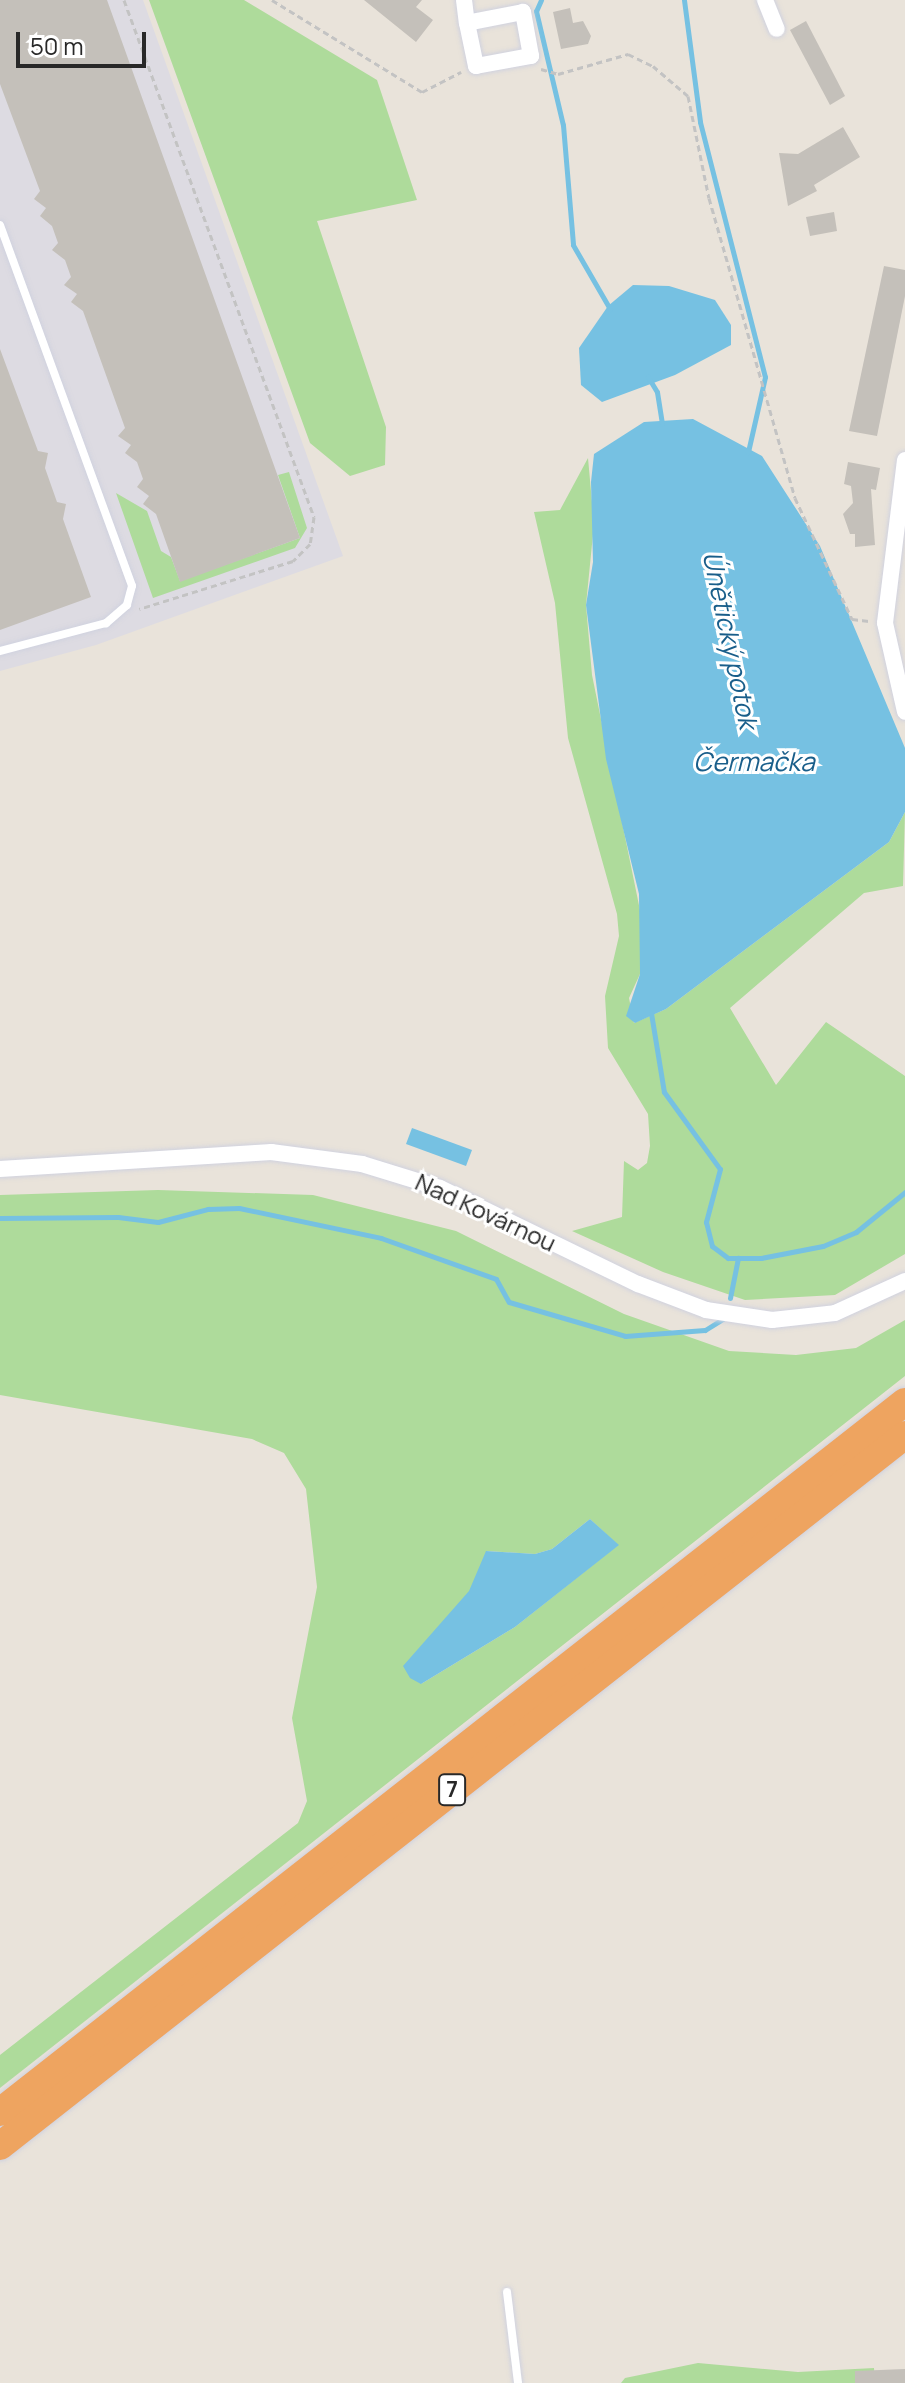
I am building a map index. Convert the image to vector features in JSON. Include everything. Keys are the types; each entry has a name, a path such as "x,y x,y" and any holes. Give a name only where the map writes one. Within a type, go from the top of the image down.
{"highway":[{"name":"7","path":"0,2112 905,1402"},
{"name":"7","path":"0,2146 905,1435"}],"street":[{"path":"464,0 467,23 476,66 531,56 523,12 467,23"},
{"path":"765,0 777,29"},
{"path":"905,460 885,623 905,712"},
{"name":"Nad Kovárnou","path":"0,1169 271,1152 362,1164 440,1188 638,1284 706,1310 772,1320 835,1313 905,1281"}],"lane":[{"path":"0,225 132,586 127,605 106,623 0,651"},
{"path":"507,2292 518,2383"}],"path":[{"path":"124,0 314,517 310,544 293,561 148,609 127,605"},
{"path":"272,0 422,92 434,82 476,66"},
{"path":"531,56 551,74 628,54 653,66 688,96 709,198 795,498 852,619 885,623"}],"shaded area":[{"path":"0,0 143,0 343,556 96,645 0,671"}],"green space":[{"path":"149,0 244,0 377,80 417,200 317,221 386,427 385,465 350,476 310,443"},
{"path":"588,458 594,524 586,605 592,675 642,920 640,974 629,998 634,1023 666,1009 889,842 905,812 903,886 864,893 730,1008 776,1085 826,1022 905,1076 905,1254 835,1295 745,1300 663,1272 572,1231 622,1217 624,1161 638,1170 647,1163 650,1146 648,1114 608,1048 605,996 619,936 617,914 568,738 555,603 534,512 560,510"},
{"path":"289,472 307,528 295,548 153,598 116,493 147,511 161,551 171,557 180,581 300,538 278,475"},
{"path":"158,1190 313,1195 456,1231 624,1314 729,1351 796,1355 856,1348 905,1320 905,1376 0,2088 0,2055 298,1823 307,1801 292,1718 317,1587 306,1489 284,1453 252,1439 0,1395 0,1195","holes":["590,1519 618,1545 515,1627 421,1684 481,1572 487,1551 535,1554 552,1549"]},
{"path":"698,2363 798,2372 874,2368 875,2383 621,2383 625,2378"}],"water":[{"path":"633,285 669,286 715,300 731,325 731,345 675,375 602,402 581,385 579,348 608,306"},
{"name":"Čermačka","path":"693,419 762,456 820,546 905,748 905,812 889,842 666,1009 635,1023 626,1016 640,974 639,894 606,759 586,605 593,562 591,482 594,454 644,422"},
{"path":"412,1128 472,1150 466,1166 406,1144"},
{"path":"590,1519 619,1545 515,1627 421,1684 410,1678 403,1666 469,1591 486,1551 535,1554 552,1549"}],"building":[{"path":"0,0 107,0 300,538 180,582 156,514 143,504 149,496 137,487 143,479 137,462 125,453 131,445 118,436 125,428 83,311 71,302 77,294 64,285 71,277 65,260 52,250 58,243 52,226 40,216 46,208 34,199 40,191 0,84"},
{"path":"364,0 422,0 416,7 433,20 416,42"},
{"path":"570,8 573,23 583,21 591,36 588,44 561,49 553,12"},
{"path":"806,21 845,96 830,105 790,30"},
{"path":"843,127 860,157 814,185 817,191 788,206 779,153 798,154"},
{"path":"834,212 837,231 810,236 806,217"},
{"path":"884,266 905,270 905,296 877,436 849,431"},
{"path":"0,349 38,451 48,453 45,468 57,502 66,504 63,519 91,597 0,630"},
{"path":"848,462 880,468 876,490 871,489 875,545 855,547 855,534 850,534 843,514 853,503 851,486 844,484"},
{"path":"905,2369 905,2383 855,2383 855,2371"}],"waterway":[{"name":"Únětický potok","path":"541,0 536,11 563,125 573,245 610,309"},
{"path":"684,0 700,122 765,377 748,452"},
{"name":"Únětický potok","path":"648,377 657,392 662,424"},
{"name":"Únětický potok","path":"651,1013 664,1092 720,1169 706,1222 712,1246 728,1258 761,1258 823,1246 856,1232 905,1192"},
{"path":"0,1218 118,1217 158,1222 208,1209 239,1208 381,1238 496,1279 509,1302 625,1336 705,1330 724,1318"},
{"path":"730,1298 738,1258"}]}
